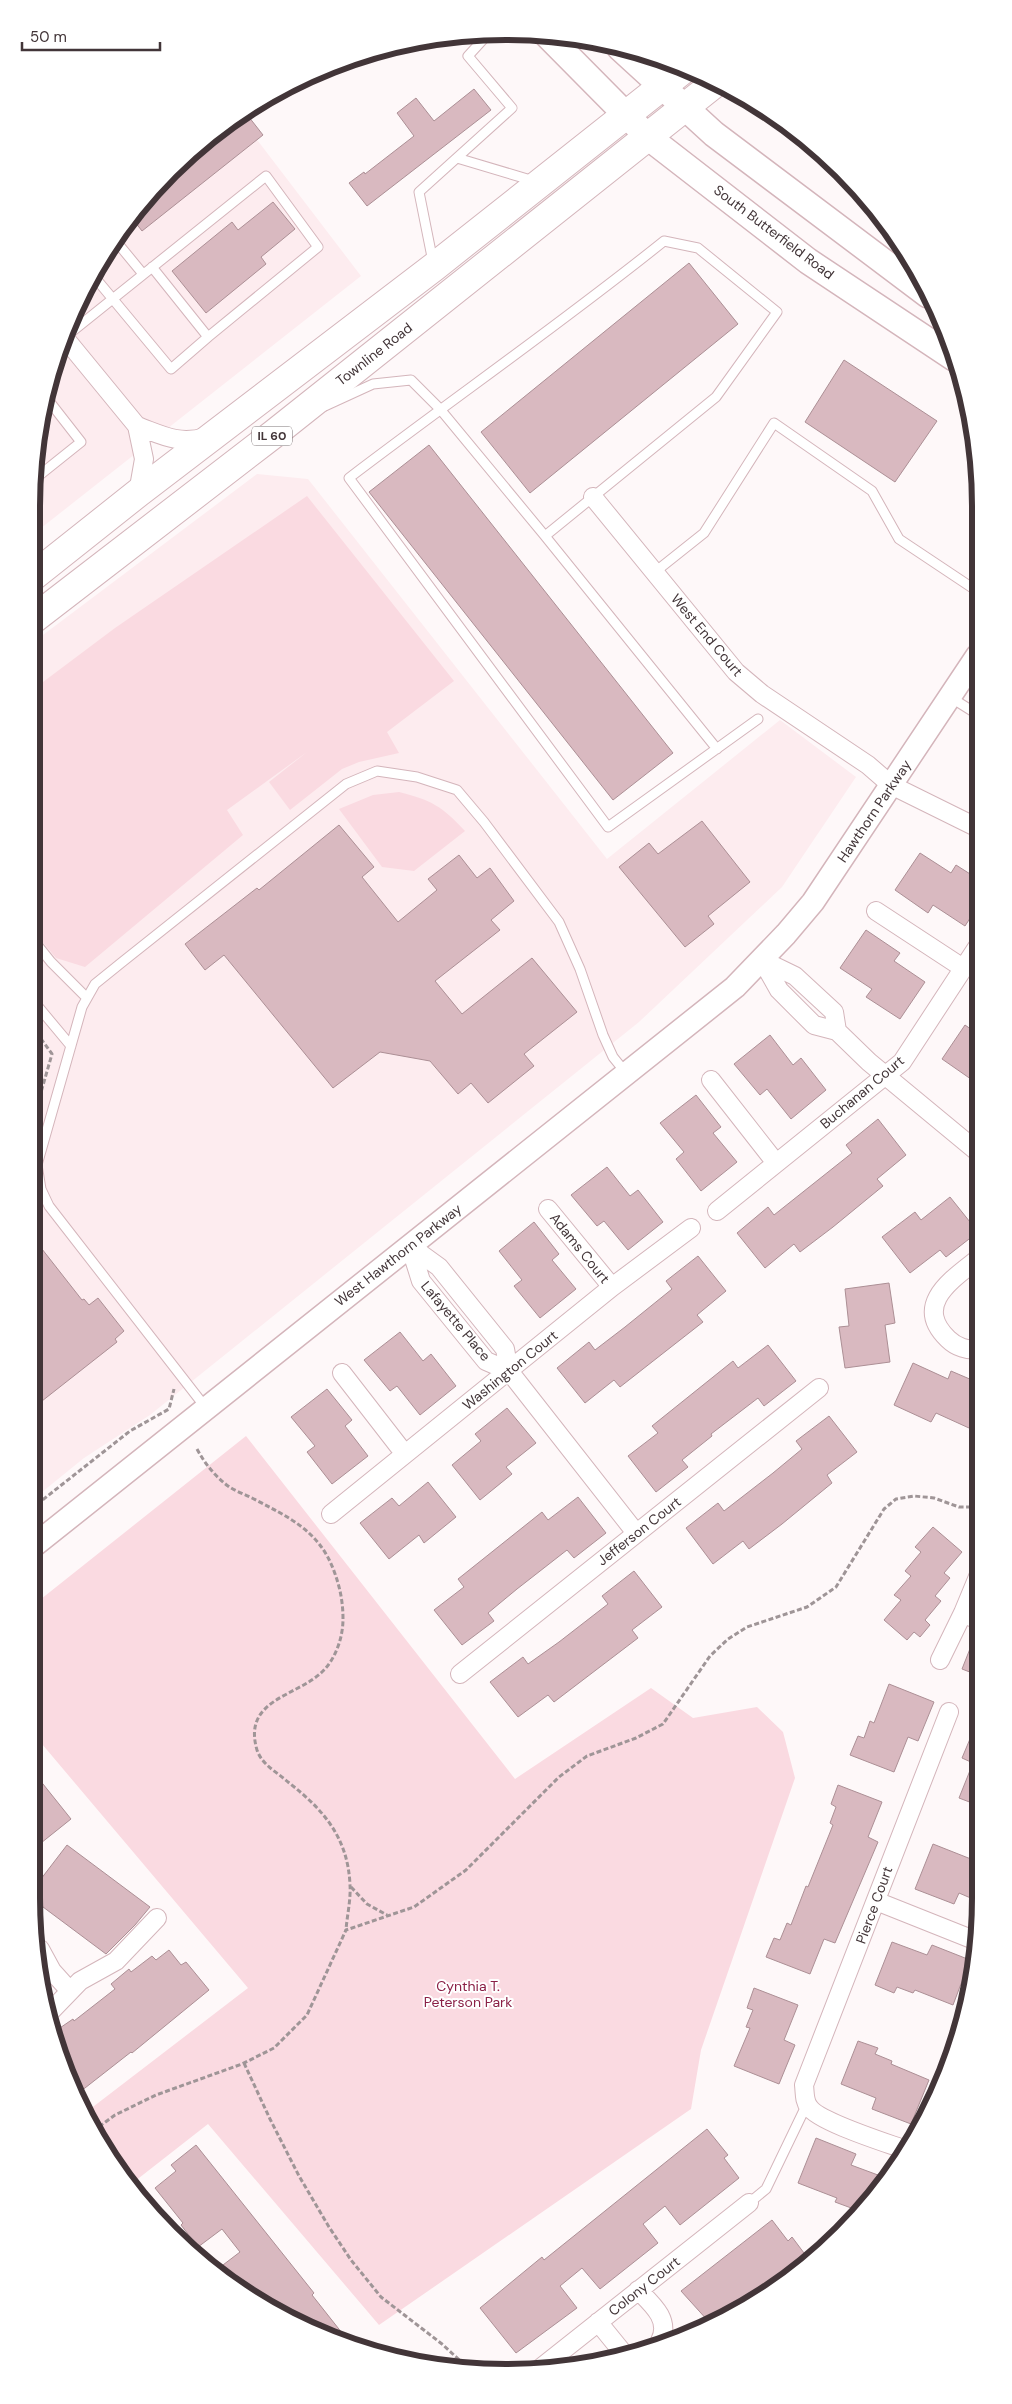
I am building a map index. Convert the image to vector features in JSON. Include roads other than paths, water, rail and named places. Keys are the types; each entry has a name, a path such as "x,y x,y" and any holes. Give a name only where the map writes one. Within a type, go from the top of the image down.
{"main road":[{"name":"South Butterfield Road","path":"555,43 648,137 808,261 946,353"},
{"path":"630,57 714,134 917,287"},
{"name":"IL 60","path":"40,571 138,493 434,267 679,73"},
{"name":"Townline Road","path":"40,614 303,411 710,87"}],"street":[{"path":"69,344 137,426 144,459 138,493"},
{"path":"137,426 176,441 190,442 214,435"},
{"name":"West End Court","path":"593,497 736,672 762,694 868,765 891,785 972,825"},
{"name":"Hawthorn Parkway","path":"762,960 812,902 972,664"},
{"path":"876,911 963,968"},
{"name":"Buchanan Court","path":"717,1211 902,1062 972,955"},
{"path":"762,960 795,976 834,1012 837,1031 885,1075 972,1147"},
{"name":"West Hawthorn Parkway","path":"40,1541 627,1074 735,987 762,960"},
{"path":"711,1080 776,1163"},
{"name":"Adams Court","path":"548,1209 612,1287"},
{"name":"Washington Court","path":"331,1514 404,1453 612,1287 691,1228"},
{"name":"Lafayette Place","path":"410,1246 439,1267 505,1349 509,1371 636,1533"},
{"path":"972,1264 945,1285 937,1298 934,1308 935,1322 951,1342 961,1348 972,1349"},
{"path":"342,1373 404,1453"},
{"name":"Jefferson Court","path":"460,1674 819,1388"},
{"path":"940,1660 972,1592"},
{"path":"963,1614 972,1618"},
{"name":"Pierce Court","path":"806,2101 804,2085 949,1712"},
{"path":"876,1900 970,1938"},
{"path":"54,2008 80,1981 116,1961 157,1918"},
{"path":"44,1956 52,1971 70,1991"},
{"path":"806,2101 813,2112 843,2126 899,2147"},
{"name":"Colony Court","path":"548,2362 750,2203"},
{"path":"638,2290 662,2318 664,2333 662,2337"},
{"path":"598,2322 620,2350"}],"lane":[{"path":"434,267 419,192 512,108 468,56 482,41"},
{"path":"457,158 540,182"},
{"path":"74,330 113,299 143,274 266,176 318,247 171,369 113,299 98,281"},
{"path":"545,536 716,397 777,312 698,248 664,241 526,349 440,409 349,478 608,827 758,719"},
{"path":"120,246 143,274"},
{"path":"152,267 208,337"},
{"path":"303,411 330,405 372,384 412,380 440,409 545,536 717,749"},
{"path":"41,474 81,442 52,404"},
{"path":"655,572 704,533 774,422 872,491 899,539 972,588"},
{"path":"950,697 972,711"},
{"path":"40,1154 82,1007 95,984 346,784 377,771 416,777 457,790 484,822 559,922 580,969 613,1057 627,1074"},
{"path":"40,948 87,998"},
{"path":"40,1009 71,1046"},
{"path":"40,1183 48,1206 206,1408"},
{"path":"750,2203 766,2189 806,2101"}],"park label":[{"name":"Cynthia T. Peterson Park","path":"468,1994"}]}
